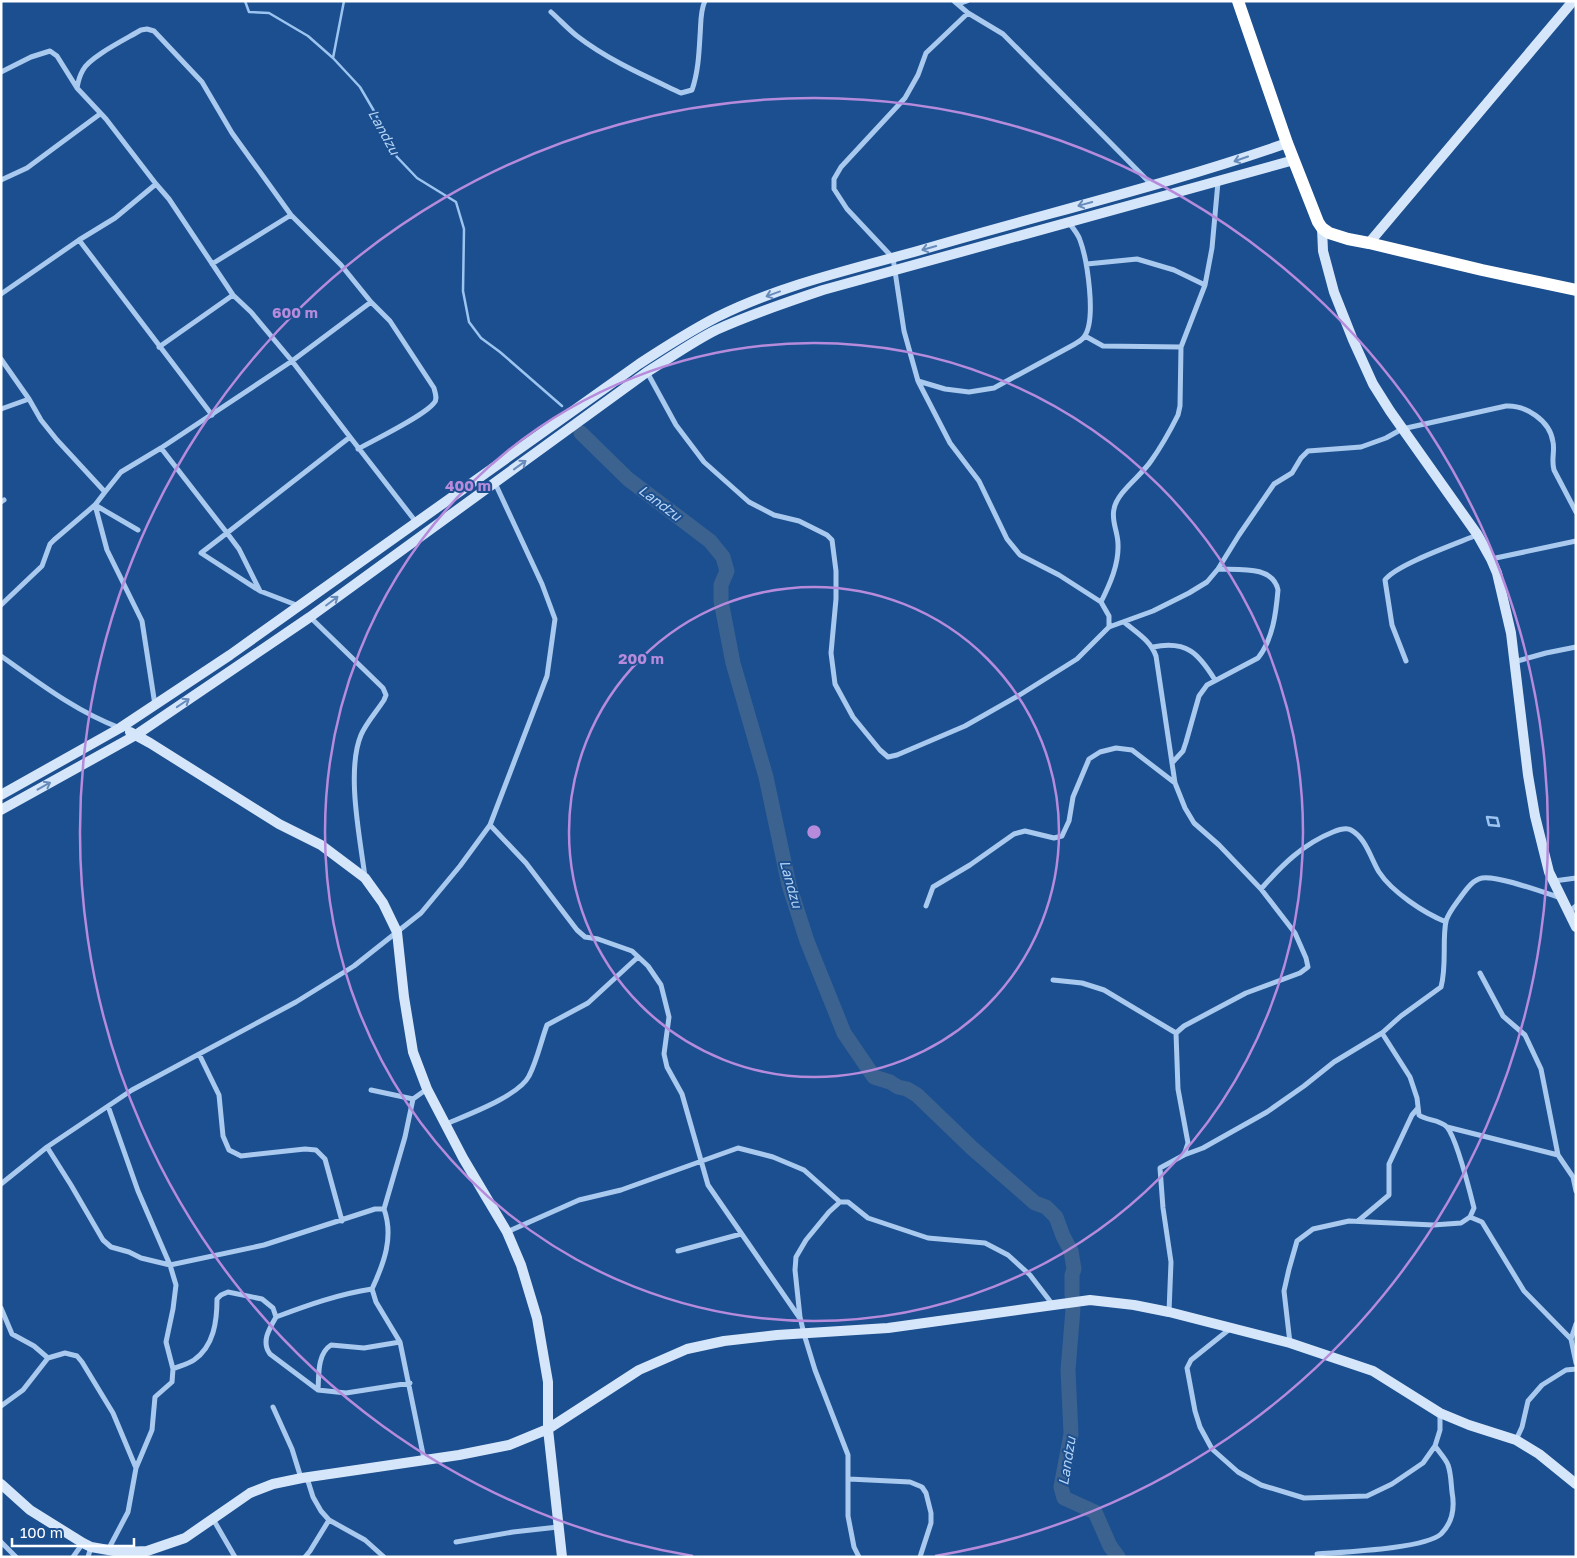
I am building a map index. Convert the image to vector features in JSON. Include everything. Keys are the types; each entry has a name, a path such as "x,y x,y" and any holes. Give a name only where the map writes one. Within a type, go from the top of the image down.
{"highway":[{"path":"1238,1 1287,143 1322,228 1348,239 1576,290"}],"street":[{"path":"551,12 576,35 600,51 632,70 681,94 692,90 694,83 699,54 702,11 705,1"},
{"path":"956,3 966,1"},
{"path":"1369,243 1573,1"},
{"path":"956,3 968,13 1002,34 1152,186"},
{"path":"968,13 926,53 918,75 905,98 842,167 834,179 834,189 847,209 893,258 904,332 918,381 950,443 979,481 1007,539 1020,555 1059,575 1101,602 1110,616 1109,627"},
{"path":"76,88 82,70 108,49 141,30 154,31 202,82 232,133 292,215 341,265 371,302 390,321 427,377 436,395 434,404 421,414 358,449"},
{"path":"1,72 31,56 50,51 57,56 76,88 100,114 169,199 233,294 251,312 292,361 416,522"},
{"path":"1,180 27,168 100,114"},
{"path":"1,795 120,728 155,705 299,607 416,522 680,338 717,317 791,287 1152,186 1287,143"},
{"path":"1,810 136,735 310,617 647,372 715,331 773,306 895,270 1294,160"},
{"path":"1101,602 1111,581 1117,557 1118,543 1113,518 1114,509 1124,491 1152,461 1178,415 1180,406 1181,347 1205,285 1212,248 1218,181"},
{"path":"1,294 79,240 115,218 156,184"},
{"path":"212,264 292,215"},
{"path":"918,381 945,389 970,392 994,388 1075,344 1084,336 1090,322 1090,298 1086,264 1079,238 1070,223"},
{"path":"1322,228 1323,251 1334,292 1373,384 1402,429 1478,534 1491,559 1504,598 1511,633 1532,800 1542,848 1561,898 1572,909 1576,928"},
{"path":"79,240 212,415"},
{"path":"1086,264 1137,259 1174,270 1205,285"},
{"path":"159,347 233,294"},
{"path":"1,606 42,566 50,544 96,505 121,472 212,415 292,361 371,302"},
{"path":"1084,336 1103,346 1181,347"},
{"path":"1,359 30,399 41,420 56,440 105,492"},
{"path":"647,372 676,425 704,462 749,502 774,515 799,521 827,534 832,540 836,571 836,599 831,653 835,684 853,717 888,757 898,755 965,726 1077,659 1109,627 1189,593 1207,582 1218,569 1274,484 1292,473 1300,458 1308,451 1361,447 1386,438 1402,429 1506,406 1522,408 1538,418 1550,431 1554,442 1552,464 1576,512"},
{"path":"1,409 30,399"},
{"path":"299,607 260,591 201,553 350,437"},
{"path":"161,448 227,533 260,591"},
{"path":"1,1184 47,1147 132,1090 296,1002 354,966 421,913 490,826 547,676 555,619 542,584 495,483"},
{"path":"96,505 138,530"},
{"path":"96,505 107,550 142,621 155,705"},
{"path":"1406,661 1392,625 1385,580 1392,572 1478,534"},
{"path":"1491,559 1576,541"},
{"path":"1172,764 1183,751 1199,696 1206,685 1253,661 1263,652 1271,633 1278,590 1272,577 1261,572 1218,569"},
{"path":"310,617 383,688 386,694 361,735 355,760 355,789 365,878"},
{"path":"1124,622 1153,647 1160,680 1175,783 1184,808 1194,824 1219,845 1261,889 1295,933 1308,967 1300,973 1246,993 1184,1026 1176,1033"},
{"path":"1153,647 1162,645 1175,646 1190,650 1204,661 1215,680"},
{"path":"1514,662 1576,647"},
{"path":"1,656 65,700 102,721 136,735 279,824 321,845 365,878 383,903 397,932 404,997 413,1052 427,1089 445,1124 507,1232 521,1264 537,1318 548,1382 548,1429 562,1557"},
{"path":"926,906 933,887 970,865 1014,834 1025,832 1054,838 1062,836 1069,821 1073,797 1085,766 1089,759 1100,752 1116,748 1132,750 1175,783"},
{"path":"490,826 526,863 577,930 585,937 598,939 632,951 648,966 661,985 668,1017 664,1054 667,1067 682,1094 708,1185 800,1317"},
{"path":"1261,889 1295,853 1319,838 1345,829 1351,830 1359,837 1378,871 1391,885 1431,916 1446,922"},
{"path":"1169,1312 1171,1262 1163,1208 1160,1168 1184,1155 1203,1148 1267,1112 1334,1062 1382,1033 1401,1016 1441,987 1444,976 1446,922 1450,912 1474,881 1490,878 1561,898"},
{"path":"1553,881 1576,878"},
{"path":"445,1124 504,1098 521,1086 529,1077 547,1025 588,1003 638,957"},
{"path":"1480,973 1503,1016 1525,1035 1541,1069 1558,1155 1573,1177 1576,1191"},
{"path":"1054,980 1082,983 1104,990 1176,1033"},
{"path":"1176,1033 1178,1089 1188,1143 1184,1155"},
{"path":"1382,1033 1410,1077 1417,1098 1419,1115 1424,1119 1438,1121 1447,1127 1558,1155"},
{"path":"199,1054 219,1095 224,1136 230,1150 241,1156 305,1149 316,1150 325,1158 342,1221"},
{"path":"424,1459 410,1383 400,1342 376,1302 372,1288 383,1266 388,1235 388,1220 384,1209 405,1137 413,1099 427,1089"},
{"path":"371,1090 413,1099"},
{"path":"108,1106 138,1191 170,1265 176,1285 166,1342 173,1369 172,1382 155,1397 152,1430 136,1468 128,1512 108,1551"},
{"path":"1358,1221 1389,1195 1389,1164 1412,1115 1418,1108"},
{"path":"1290,1342 1284,1291 1288,1269 1297,1241 1313,1229 1349,1220 1434,1226 1460,1223 1470,1217 1474,1208 1457,1149 1447,1127"},
{"path":"47,1147 103,1240 111,1247 129,1252 141,1258 170,1265 264,1245 375,1209 384,1209"},
{"path":"507,1232 579,1200 621,1190 738,1148 773,1157 804,1170 840,1202 848,1202 868,1218 928,1238 984,1243 1008,1255 1030,1275 1053,1305"},
{"path":"840,1202 829,1212 806,1240 796,1257 795,1270 800,1317 804,1334 815,1370 848,1455 848,1516 854,1547 859,1557"},
{"path":"1470,1217 1482,1222 1524,1292 1571,1339"},
{"path":"678,1251 741,1234"},
{"path":"276,1317 316,1301 372,1288"},
{"path":"173,1369 193,1361 203,1353 212,1336 217,1315 217,1299 228,1292 262,1299 273,1308 276,1317 265,1342 266,1349 318,1390 346,1393 410,1383"},
{"path":"1,1484 30,1510 87,1549 120,1552 147,1550 184,1538 250,1493 273,1484 459,1455 509,1445 548,1429 639,1370 687,1349 724,1341 888,1328 1090,1300 1134,1305 1169,1312 1290,1342 1373,1371 1440,1413 1469,1425 1516,1440 1539,1454 1576,1484"},
{"path":"1,1308 12,1334 34,1346 48,1358"},
{"path":"1576,1324 1571,1339 1576,1363"},
{"path":"1231,1328 1191,1360 1187,1368 1200,1427 1212,1449 1238,1472 1262,1485 1304,1498 1367,1496 1392,1484 1423,1463 1435,1446 1440,1430 1440,1413"},
{"path":"318,1390 322,1357 326,1348 331,1344 364,1348 400,1342"},
{"path":"1,1406 24,1390 48,1358 65,1353 77,1356 113,1413 136,1468"},
{"path":"1516,1440 1522,1427 1528,1401 1542,1385 1566,1370 1576,1369"},
{"path":"273,1407 304,1478 321,1511 329,1520 365,1540 384,1557"},
{"path":"1316,1554 1376,1550 1416,1544 1435,1538 1441,1533 1451,1521 1454,1502 1448,1465 1435,1446"},
{"path":"849,1479 910,1482 922,1487 926,1493 932,1513 931,1524 920,1557"},
{"path":"213,1519 235,1557"},
{"path":"304,1557 310,1551 329,1520"},
{"path":"456,1542 513,1532 558,1527"},
{"path":"1,1542 16,1557"},
{"path":"73,1557 87,1549"}],"waterway":[{"name":"Landzu","path":"245,1 249,12 269,13 308,36 333,58 360,87 397,157 417,178 456,202 464,229 463,291 469,322 481,338 562,406"},
{"path":"333,58 344,1"},
{"name":"Landzu","path":"581,433 628,479 710,541 723,557 727,571 721,585 721,601 733,663 766,777 789,885 807,941 844,1033 874,1077 907,1089 917,1095 972,1148 1035,1203 1046,1207 1056,1217 1071,1251 1074,1269 1072,1275 1072,1295"},
{"path":"1487,817 1497,818 1499,826 1489,825 1487,817"},
{"name":"Landzu","path":"1073,1309 1068,1370 1071,1434 1061,1487 1064,1498 1095,1512 1110,1546 1118,1557"}]}
